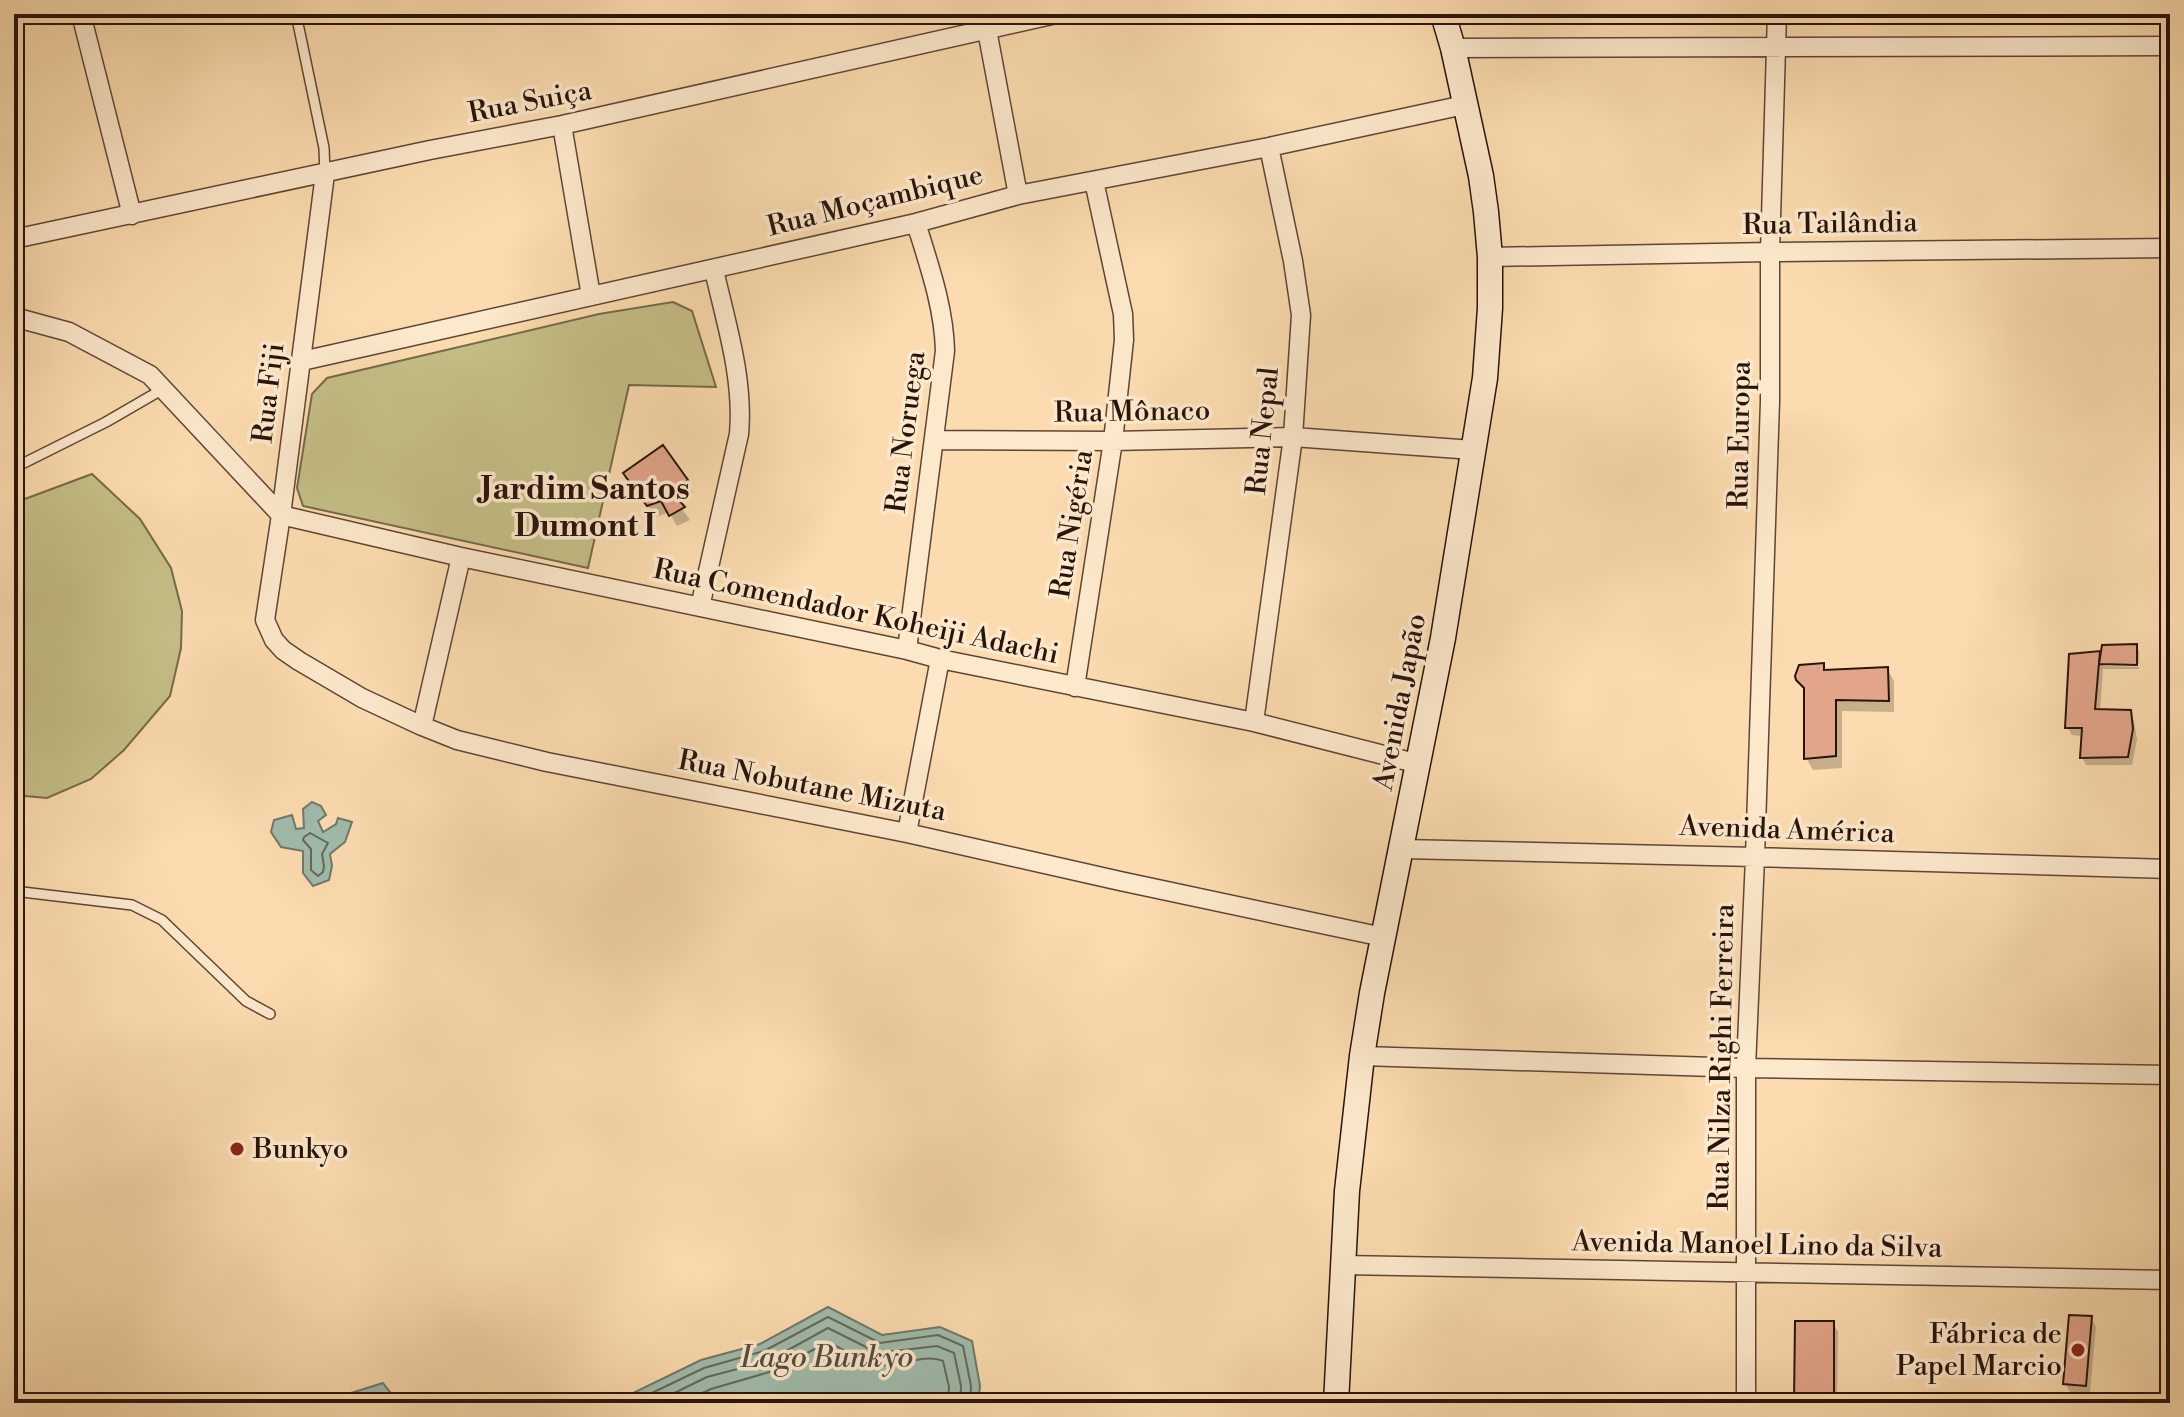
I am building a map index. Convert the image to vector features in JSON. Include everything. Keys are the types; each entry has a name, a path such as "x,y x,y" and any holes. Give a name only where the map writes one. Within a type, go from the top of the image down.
{"main road":[{"name":"Avenida Japão","path":"1336,1403 1347,1191 1362,1056 1443,638 1488,344 1490,257 1481,176 1443,14"}],"street":[{"path":"81,14 132,215"},
{"name":"Rua Suiça","path":"14,239 430,150 562,125 1056,14"},
{"name":"Rua Europa","path":"1755,857 1770,401 1770,252 1777,14"},
{"path":"987,30 1018,195"},
{"path":"1453,48 2170,46"},
{"name":"Rua Moçambique","path":"302,361 714,270 916,223 1018,195 1269,147 1464,105"},
{"path":"562,125 591,296"},
{"name":"Rua Nepal","path":"1254,722 1293,437 1301,315 1299,291 1269,147"},
{"name":"Rua Fiji","path":"265,620 325,174"},
{"name":"Rua Nigéria","path":"1075,687 1113,441 1124,340 1123,314 1094,181"},
{"name":"Rua Noruega","path":"907,650 945,351 940,306 916,223"},
{"name":"Rua Tailândia","path":"1490,257 2170,248"},
{"path":"700,607 739,434 741,411 740,390 714,270"},
{"path":"14,317 69,332 150,375 281,515"},
{"name":"Rua Mônaco","path":"935,440 1113,441 1293,437 1473,450"},
{"name":"Rua Comendador Koheiji Adachi","path":"281,515 461,557 940,659 1254,722 1419,764"},
{"path":"422,726 461,557"},
{"name":"Rua Nobutane Mizuta","path":"265,620 274,640 299,661 362,698 457,740 547,762 907,833 1383,937"},
{"path":"907,833 940,659"},
{"name":"Avenida América","path":"1402,849 2170,869"},
{"name":"Rua Nilza Righi Ferreira","path":"1746,1403 1746,1068 1755,857"},
{"path":"1362,1056 1746,1068 2170,1075"},
{"name":"Avenida Manoel Lino da Silva","path":"1342,1265 2170,1280"}],"lane":[{"path":"296,14 324,148 325,174"},
{"path":"14,468 106,422 163,389"},
{"path":"14,891 132,905 141,909 162,920 246,1001 270,1014"}],"shaded area":[{"path":"673,302 692,311 716,387 629,385 588,568 303,506 297,488 312,394 327,378 599,314"},
{"path":"92,474 140,519 171,568 182,611 181,648 170,696 124,750 91,779 47,798 14,795 14,503"}],"water":[{"path":"312,802 321,806 326,815 318,821 323,832 336,824 338,818 352,822 345,842 330,854 332,866 329,880 313,886 303,873 303,851 281,847 271,832 274,820 292,815 296,829 304,828 303,809"},
{"name":"Lago Bunkyo","path":"828,1307 882,1335 940,1327 972,1341 980,1386 978,1403 489,1403 491,1395 623,1398 701,1360 760,1344"},
{"path":"383,1383 393,1396 394,1403 319,1403"}],"building":[{"path":"663,445 688,480 672,492 685,507 669,516 661,501 647,506 623,473"},
{"path":"2137,644 2137,665 2099,664 2102,645"},
{"path":"2100,651 2095,709 2131,710 2133,729 2128,757 2080,758 2082,728 2065,728 2069,654"},
{"path":"1824,663 1824,670 1888,667 1889,701 1836,700 1836,756 1804,759 1804,688 1795,676 1799,665"},
{"name":"Fábrica de Papel Marcio","path":"2069,1315 2092,1316 2086,1386 2063,1384"},
{"path":"1795,1321 1834,1321 1834,1403 1794,1403"}],"place":[{"name":"Bunkyo","path":"237,1149"},
{"name":"Fábrica de Papel Marcio","path":"2078,1350"}],"district":[{"name":"Jardim Santos Dumont I","path":"585,508"}]}
